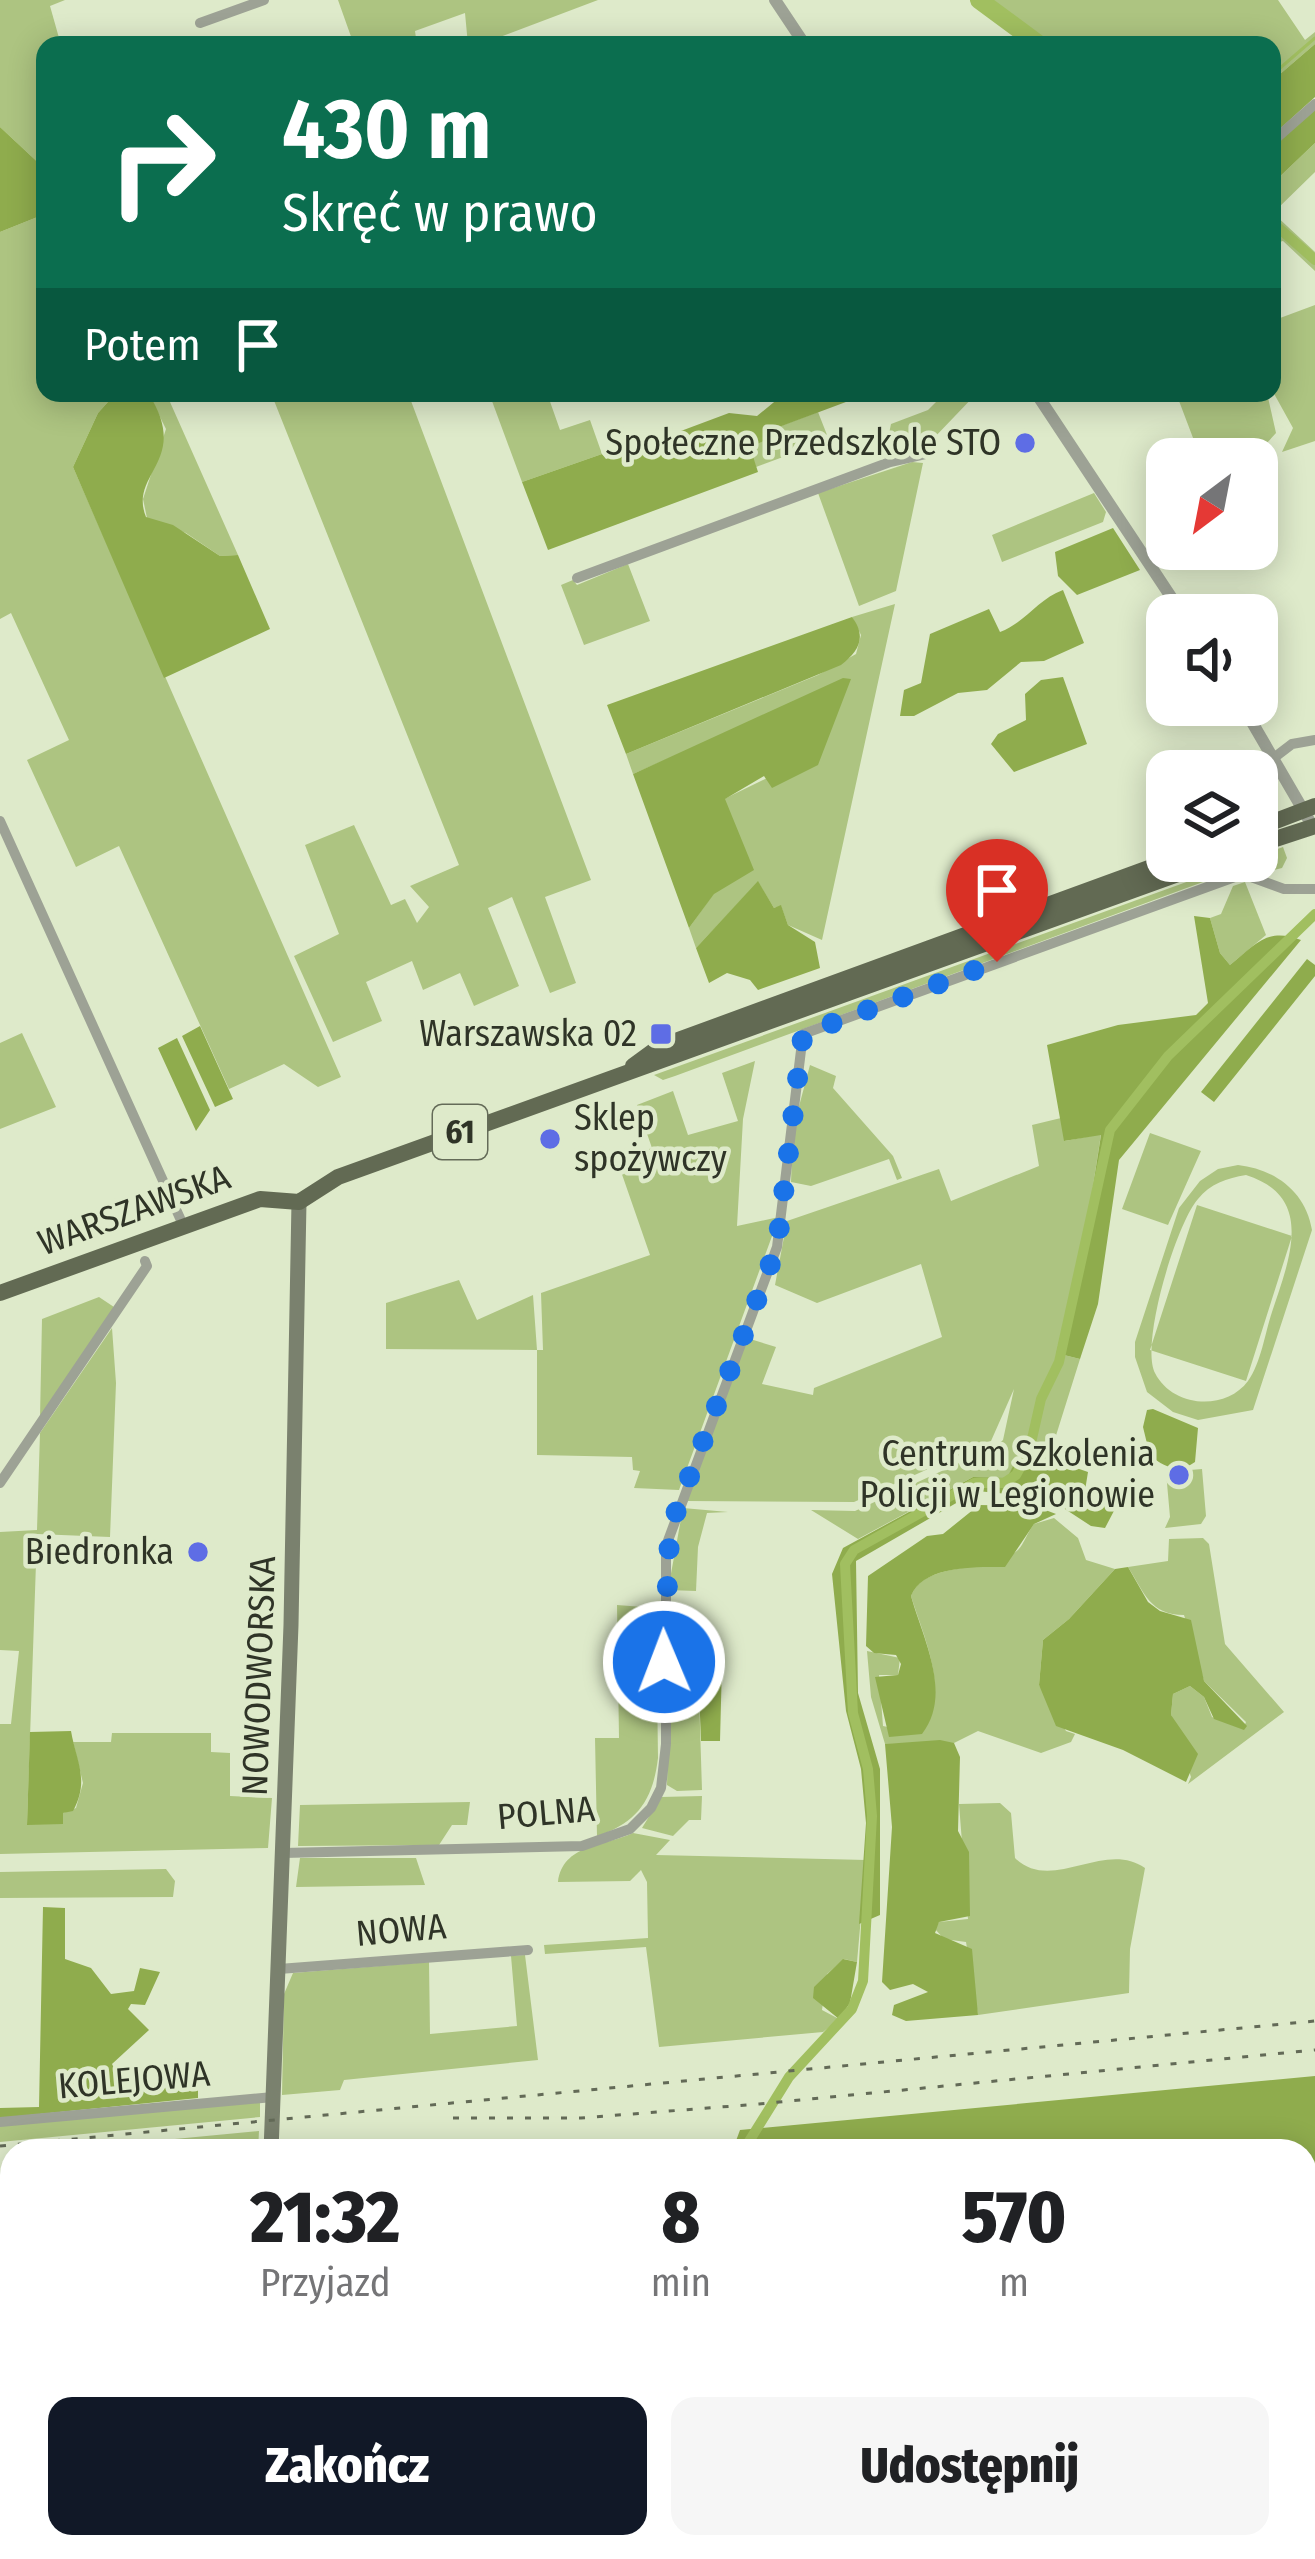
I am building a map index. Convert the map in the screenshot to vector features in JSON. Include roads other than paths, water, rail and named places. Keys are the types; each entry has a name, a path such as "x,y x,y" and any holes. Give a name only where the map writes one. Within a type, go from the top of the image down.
{"main road":[{"path":"1278,825 1313,820"},
{"path":"1278,836 1313,820"},
{"name":"WARSZAWSKA","path":"626,1073 659,1046 1146,869"},
{"name":"WARSZAWSKA","path":"0,1293 260,1199 299,1202 338,1177 1156,882"},
{"name":"NOWODWORSKA","path":"272,2139 299,1202"}],"street":[{"path":"200,23 264,0"},
{"path":"775,0 799,36"},
{"path":"1281,134 1315,104"},
{"path":"1042,402 1169,594"},
{"path":"577,578 890,462 934,452"},
{"path":"1278,756 1292,744 1315,740"},
{"path":"1278,763 1313,820"},
{"path":"0,821 184,1227"},
{"name":"POLNA","path":"283,1853 582,1846 616,1837 651,1808 661,1788 666,1744 666,1546 777,1247 803,1034 1243,874 1284,889 1315,889"},
{"path":"0,1483 145,1261"},
{"name":"NOWA","path":"279,1969 528,1950"},
{"name":"KOLEJOWA","path":"0,2122 273,2097"}],"waterway":[{"path":"979,0 1028,36"},
{"path":"1281,67 1315,38"},
{"path":"1281,230 1315,260"},
{"path":"750,2139 789,2077 852,2009 863,1981 872,1816 868,1769 853,1713 845,1564 854,1550 974,1483 1004,1483 1016,1475 1029,1452 1041,1399 1059,1362 1110,1130 1168,1056 1315,914"}],"railway":[{"path":"74,2139 1315,2021"},
{"path":"453,2118 581,2118 759,2104 1315,2050"}],"place":[{"name":"Społeczne Przedszkole STO","path":"1025,443"},
{"name":"Warszawska 02","path":"661,1034"},
{"name":"Sklep spożywczy","path":"550,1139"},
{"name":"Centrum Szkolenia Policji w Legionowie","path":"1179,1475"},
{"name":"Biedronka","path":"198,1552"}]}
